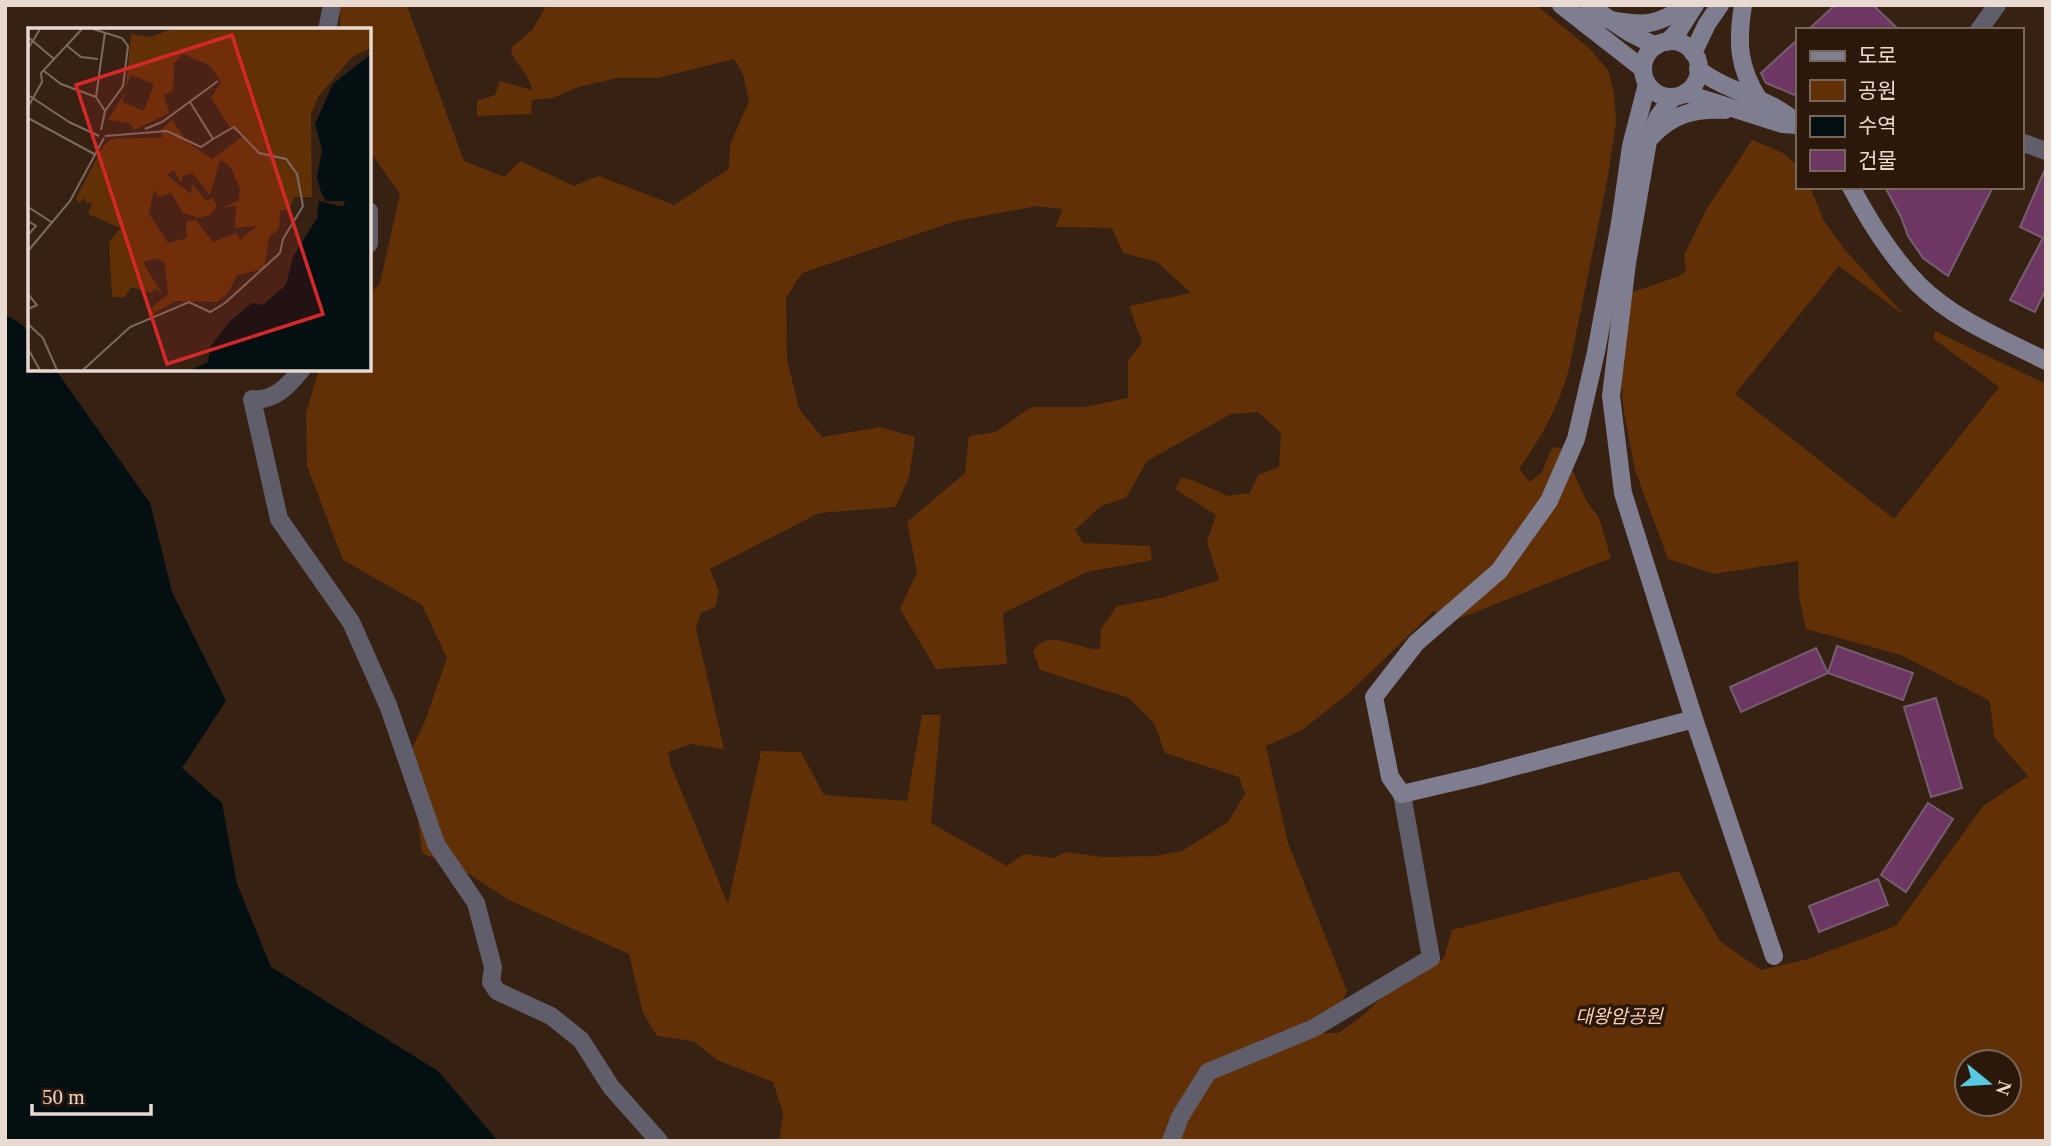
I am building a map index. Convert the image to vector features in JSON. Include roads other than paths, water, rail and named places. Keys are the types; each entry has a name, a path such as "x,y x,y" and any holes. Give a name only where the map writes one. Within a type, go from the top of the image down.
{"street":[{"path":"327,28 332,5"},
{"path":"1561,5 1645,76 1656,93 1679,95 1744,111 1782,124 1796,124"},
{"path":"1588,5 1606,19 1662,44 1680,43 1710,78 1786,113 1796,123"},
{"path":"1606,19 1646,24 1663,21 1689,5"},
{"path":"1171,1141 1180,1117 1208,1072 1314,1028 1431,958 1402,794 1390,777 1374,697 1416,643 1499,571 1549,501 1576,439 1596,352 1647,56 1679,30 1695,5"},
{"path":"1720,5 1707,24 1696,61 1693,85 1658,117 1647,141 1627,263 1611,396 1623,493 1694,719 1774,956"},
{"path":"1743,5 1739,31 1741,62 1747,81 1759,100"},
{"path":"1980,28 1997,5"},
{"path":"1647,141 1662,125 1677,116 1697,110 1744,111"},
{"path":"2023,143 2046,151"},
{"path":"1852,189 1892,254 1919,285 1970,323 2046,361"},
{"path":"300,371 287,388 262,401 252,399 279,519 351,622 388,705 436,844 476,903 493,967 491,982 497,991 551,1016 581,1040 611,1087 659,1141"},
{"path":"1402,794 1578,751 1694,719"}],"water":[{"path":"5,315 22,325 28,333 28,371 56,371 150,503 172,592 226,701 182,768 222,803 237,884 271,967 438,1071 498,1141 5,1141"}],"park label":[{"name":"대왕암공원","path":"1619,1016"}]}
